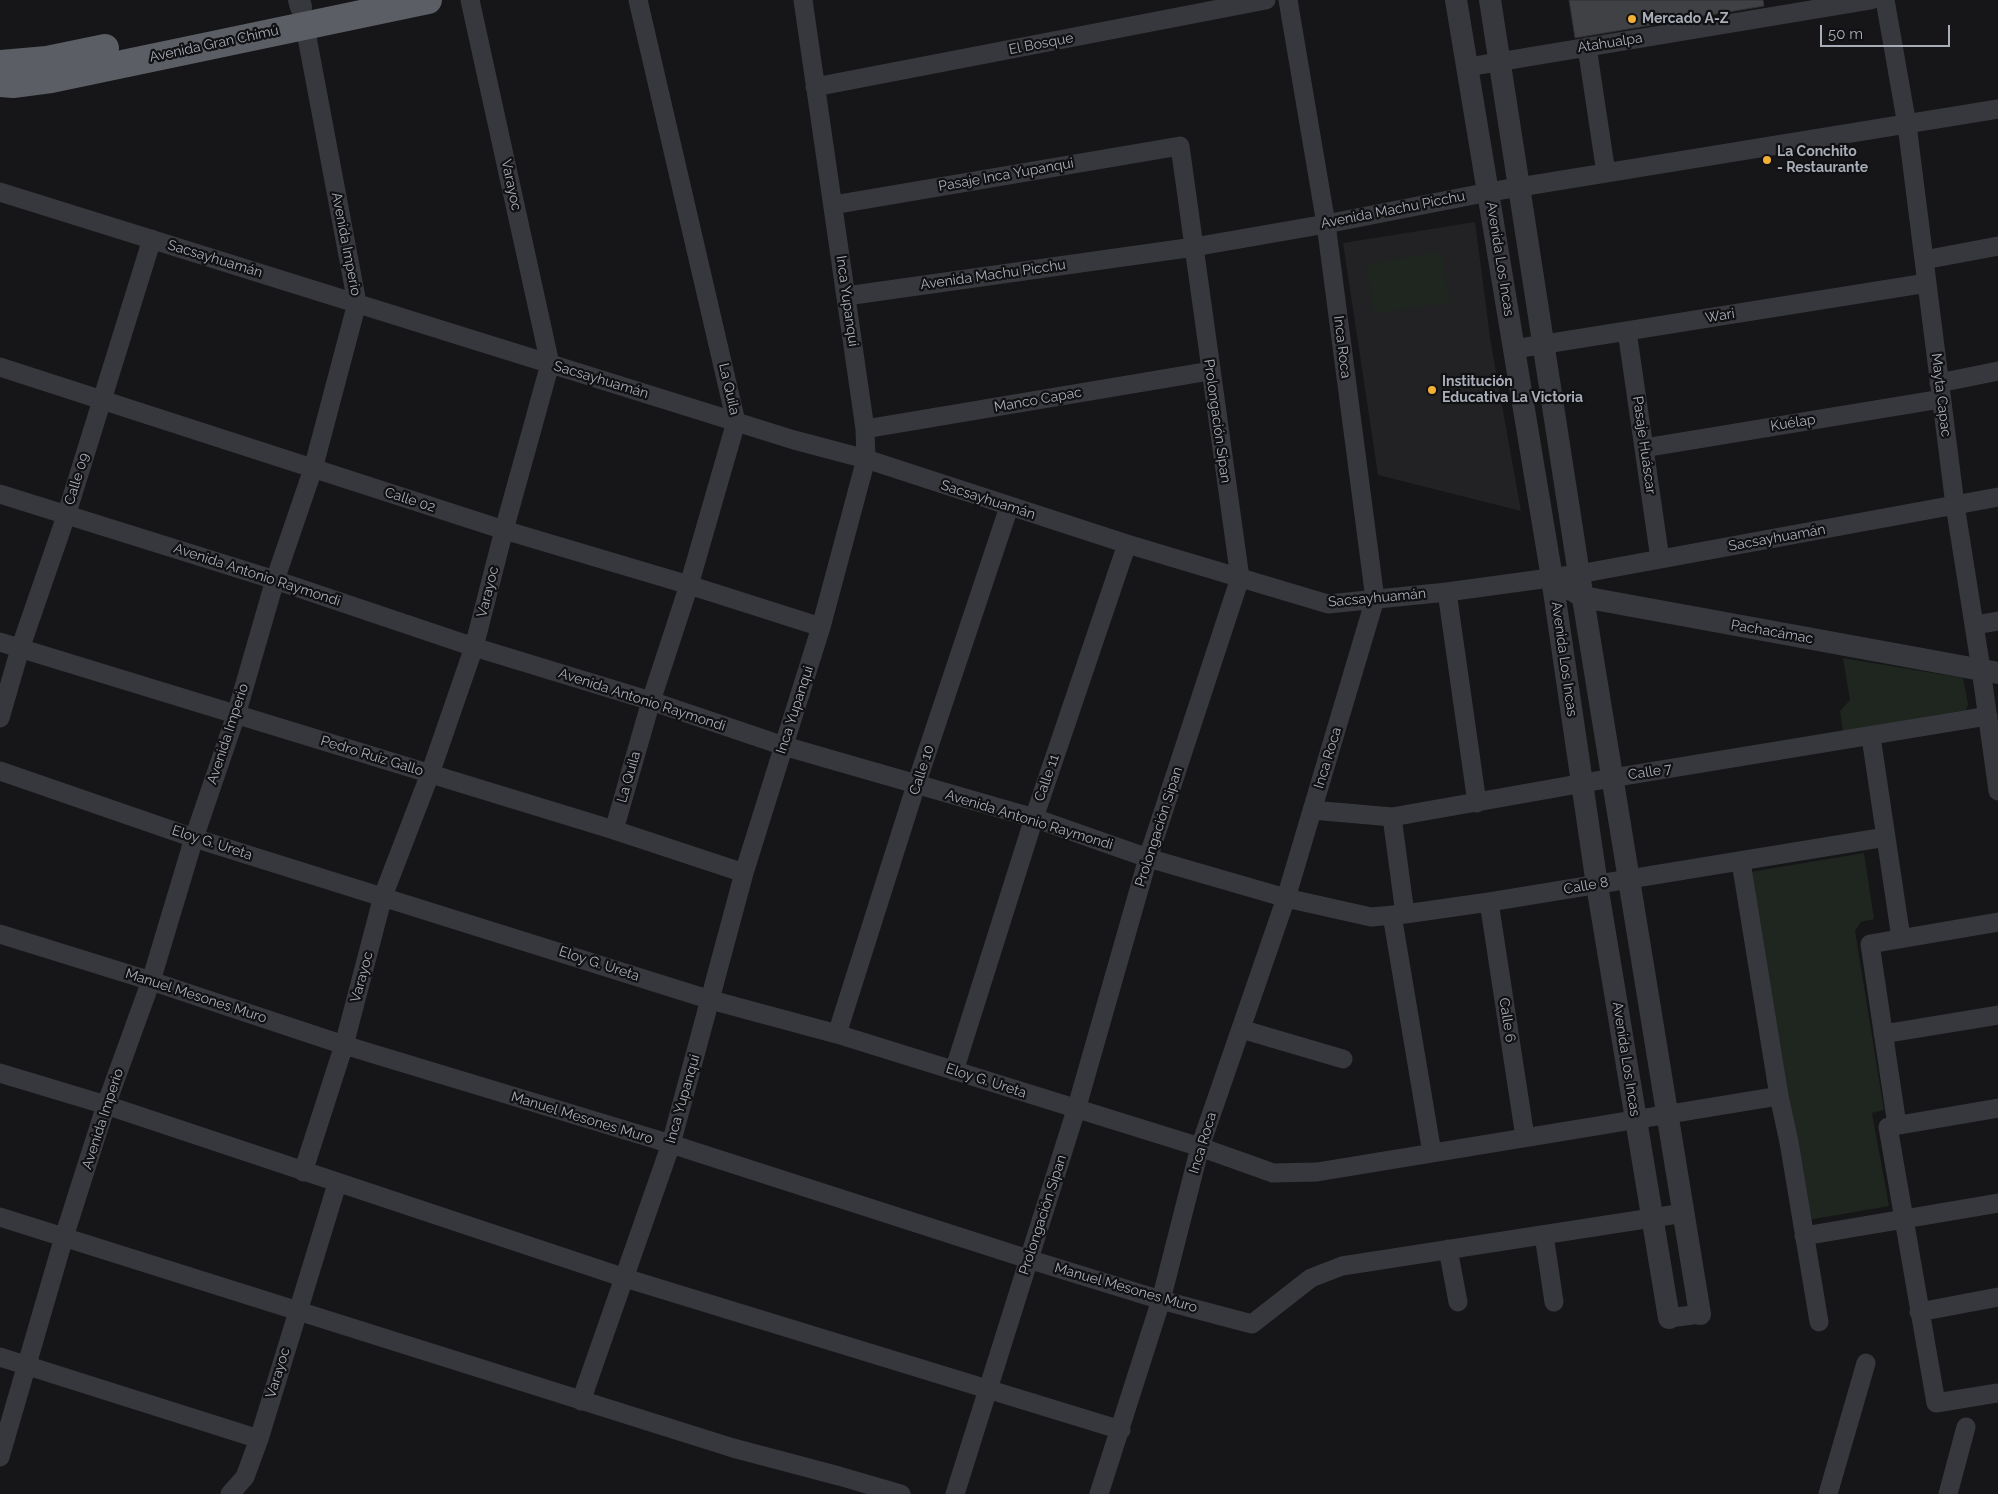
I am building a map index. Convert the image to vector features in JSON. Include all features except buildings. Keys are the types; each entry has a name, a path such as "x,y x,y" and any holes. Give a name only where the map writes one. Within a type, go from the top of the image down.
{"highway":[{"name":"Avenida Gran Chimú","path":"0,84 51,79 302,11 336,0"},
{"name":"Avenida Gran Chimú","path":"0,64 47,60 302,11 428,0"}],"street":[{"name":"Varayoc","path":"303,1172 344,1044 383,896 430,774 474,647 550,364 470,0"},
{"name":"La Quila","path":"614,830 651,701 689,585 736,422 638,0"},
{"name":"Inca Yupanqui","path":"581,1401 670,1144 711,1000 744,872 821,627 866,459 865,429 803,0"},
{"name":"El Bosque","path":"816,87 1266,0"},
{"name":"Inca Roca","path":"1099,1494 1161,1300 1200,1147 1286,898 1375,599 1326,224 1288,0"},
{"name":"Avenida Los Incas","path":"1456,0 1552,578 1597,885 1669,1318"},
{"name":"Avenida Los Incas","path":"1490,0 1582,597 1700,1314"},
{"name":"Atahualpa","path":"1468,67 1871,0"},
{"name":"Mayta Capac","path":"1885,0 1907,125 1955,505 1974,625 1990,671 1988,716 1998,791"},
{"name":"Avenida Imperio","path":"0,1457 64,1237 106,1106 151,981 194,838 236,715 275,580 313,469 357,303 302,11"},
{"path":"1587,47 1606,173"},
{"name":"Avenida Machu Picchu","path":"846,296 1194,246 1326,224 1489,192 1998,110"},
{"name":"Pasaje Inca Yupanqui","path":"833,205 1180,146"},
{"name":"Prolongación Sipan","path":"955,1494 1076,1110 1148,858 1240,578 1180,146"},
{"name":"Sacsayhuamán","path":"0,192 736,422 866,459 1126,544 1328,604 1447,592 1579,574 1998,497"},
{"name":"Calle 09","path":"0,718 20,649 66,516 152,239"},
{"path":"1924,260 1998,246"},
{"name":"Wari","path":"1514,349 1927,283"},
{"name":"Pasaje Huáscar","path":"1627,330 1660,560"},
{"name":"Calle 02","path":"0,367 504,530 689,585 821,627"},
{"name":"Manco Capac","path":"865,429 1210,371"},
{"name":"Kuélap","path":"1644,448 1940,391 1998,371"},
{"name":"Avenida Antonio Raymondi","path":"0,494 275,580 474,647 651,701 784,746 1034,818 1148,858 1286,898"},
{"name":"Calle 10","path":"837,1034 916,785 1009,507"},
{"name":"Calle 11","path":"954,1071 1034,818 1126,544"},
{"name":"Pachacámac","path":"1552,578 1582,597 1990,671"},
{"path":"1447,592 1477,803"},
{"path":"1974,625 1998,621"},
{"name":"Pedro Ruiz Gallo","path":"0,642 614,830 744,872"},
{"name":"Calle 7","path":"1312,810 1392,817 1582,785 1612,778 1871,737 1988,716"},
{"path":"1871,737 1901,938"},
{"name":"Eloy G. Ureta","path":"0,771 194,838 711,1000 837,1034 1076,1110 1200,1147 1273,1173 1317,1172 1779,1096"},
{"path":"1392,817 1399,915 1432,1153"},
{"name":"Calle 8","path":"1286,898 1371,917 1399,915 1741,862 1886,837"},
{"path":"1741,862 1779,1096 1819,1322"},
{"name":"Calle 6","path":"1488,902 1524,1137"},
{"path":"1897,1125 1870,944 1998,922"},
{"name":"Manuel Mesones Muro","path":"0,934 344,1044 670,1144 1028,1260 1161,1300 1252,1324 1310,1278 1342,1266 1448,1250"},
{"path":"1883,1034 1998,1014"},
{"path":"1241,1029 1343,1059"},
{"path":"0,1073 106,1106 625,1278 1121,1430"},
{"path":"1998,1108 1888,1127 1936,1403 1998,1393"},
{"name":"Varayoc","path":"230,1494 245,1477 259,1439 297,1311 338,1184"},
{"path":"1804,1236 1998,1203"},
{"path":"1458,1302 1448,1250 1684,1213"},
{"path":"0,1217 733,1448 901,1494"},
{"path":"1544,1235 1554,1302"},
{"path":"1920,1312 1998,1297"},
{"path":"1669,1318 1700,1314"},
{"path":"0,1357 259,1439"},
{"path":"1828,1494 1866,1363"},
{"path":"1948,1494 1966,1427"}],"shaded area":[{"name":"Institución Educativa La Victoria","path":"1475,222 1491,344 1521,511 1378,475 1343,243"},
{"path":"1441,251 1450,302 1374,314 1366,264"},
{"path":"1843,658 1963,678 1968,704 1966,710 1843,731 1840,711 1850,700"},
{"path":"1864,853 1874,919 1861,922 1855,931 1884,1110 1872,1113 1889,1206 1808,1220 1750,872"}],"place":[{"name":"Mercado A-Z","path":"1632,19"},
{"name":"La Conchito - Restaurante","path":"1767,160"},
{"name":"Institución Educativa La Victoria","path":"1432,390"}]}
